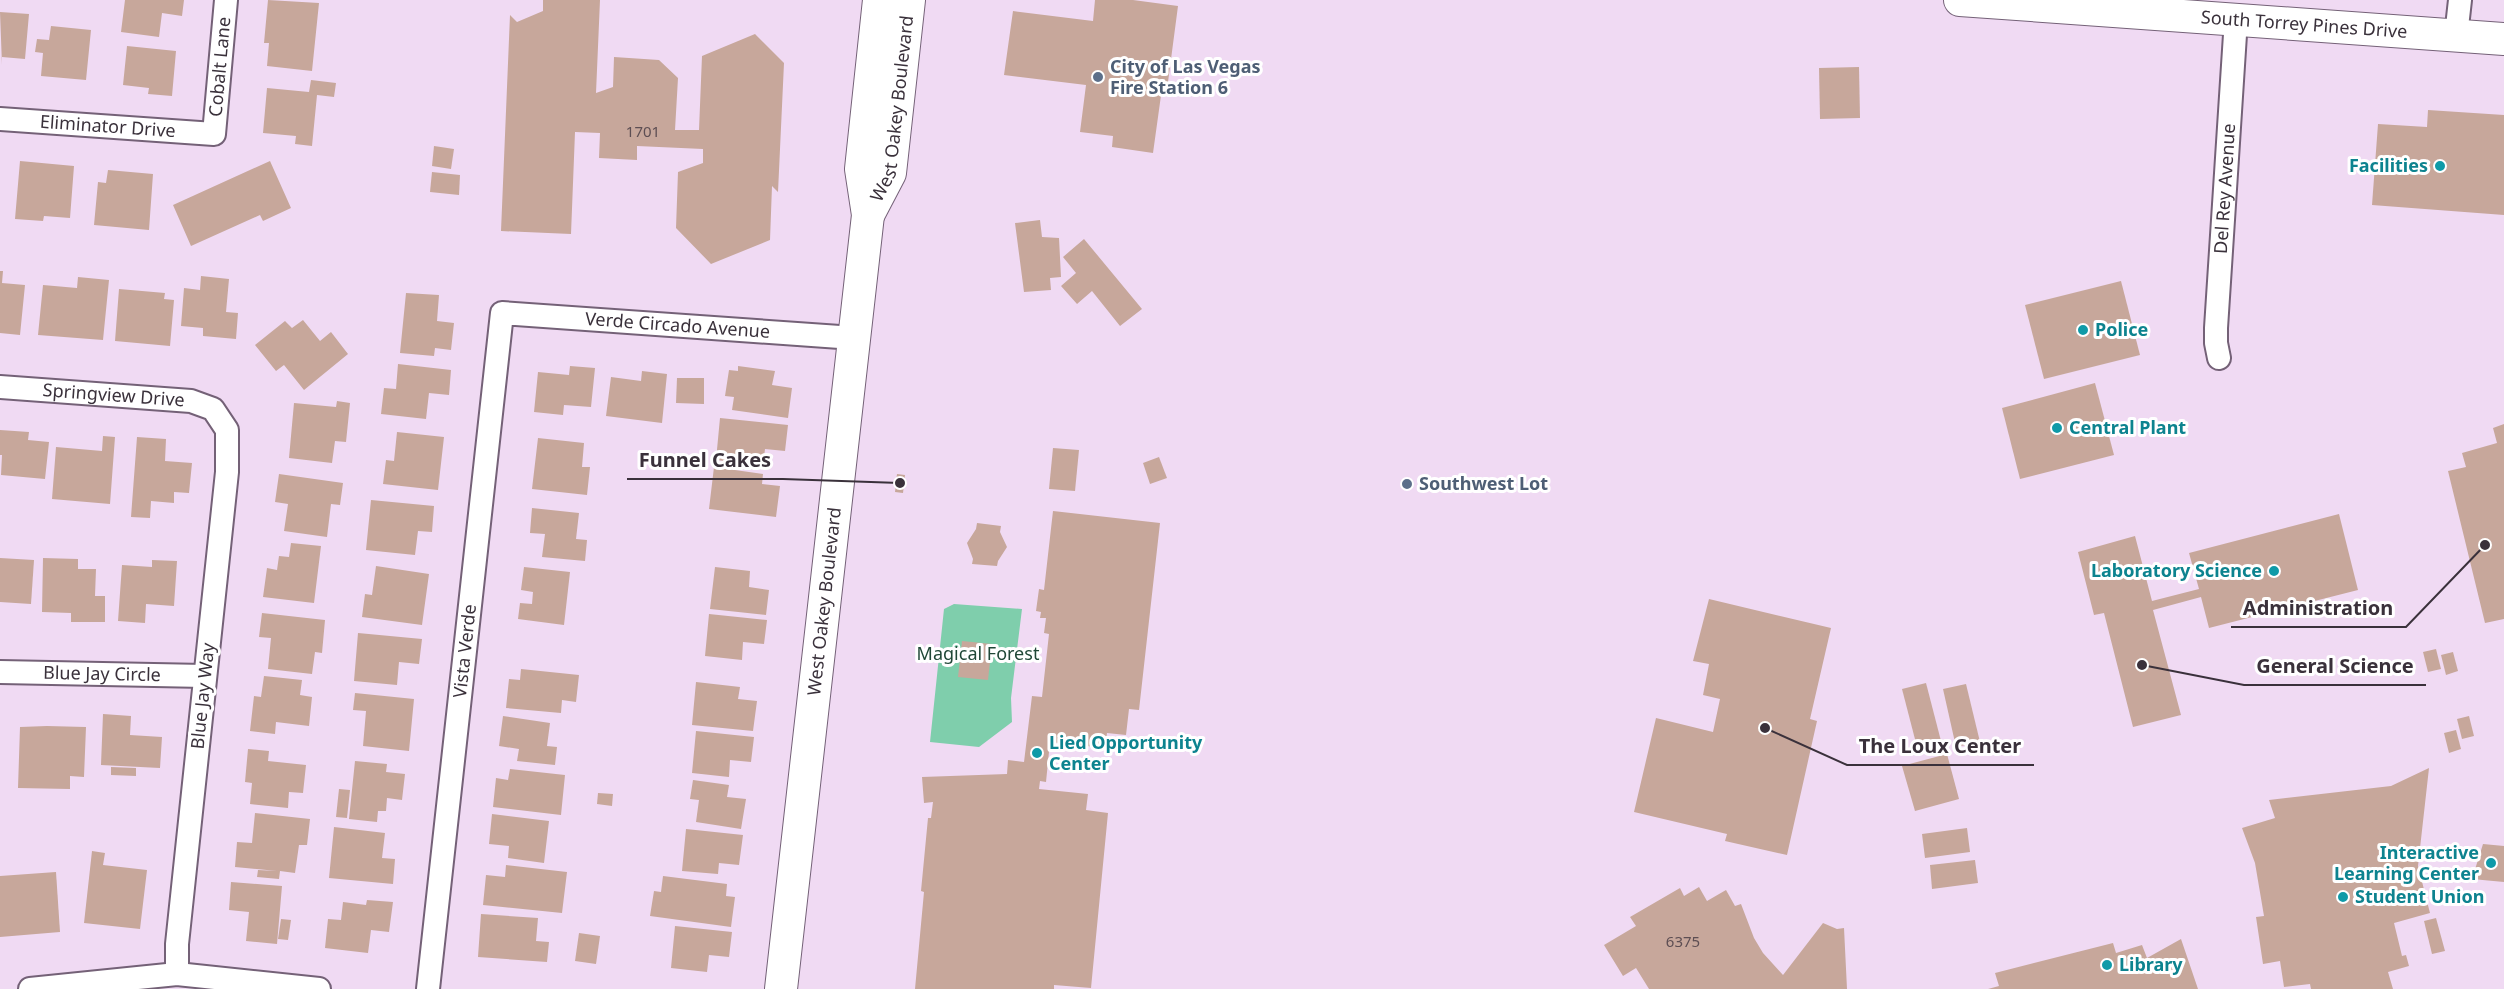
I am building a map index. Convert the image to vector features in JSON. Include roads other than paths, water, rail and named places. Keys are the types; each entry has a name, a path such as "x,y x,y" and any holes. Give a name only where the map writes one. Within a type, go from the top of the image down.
{"main road":[{"name":"West Oakey Boulevard","path":"879,0 883,101"},
{"name":"West Oakey Boulevard","path":"781,989 868,215 861,169 883,101 909,0"},
{"name":"South Torrey Pines Drive","path":"1960,0 2504,39"}],"street":[{"name":"Cobalt Lane","path":"214,134 226,0"},
{"path":"2456,36 2460,0"},
{"name":"Del Rey Avenue","path":"2219,358 2216,328 2236,19"},
{"name":"Eliminator Drive","path":"0,119 214,134"},
{"name":"Verde Circado Avenue","path":"502,313 854,338"},
{"name":"Vista Verde","path":"428,989 502,313"},
{"name":"Springview Drive","path":"0,387 191,401 213,410 221,420"},
{"name":"Blue Jay Way","path":"177,974 177,944 227,472 227,430 221,420"},
{"name":"Blue Jay Circle","path":"0,672 205,676"},
{"path":"36,988 177,974 319,989"}],"place":[{"name":"City of Las Vegas Fire Station 6","path":"1098,77"},
{"name":"Facilities","path":"2440,166"},
{"name":"Police","path":"2083,330"},
{"name":"Central Plant","path":"2057,428"},
{"name":"Funnel Cakes","path":"900,483"},
{"name":"Southwest Lot","path":"1407,484"},
{"name":"Administration","path":"2485,545"},
{"name":"Laboratory Science","path":"2274,571"},
{"name":"General Science","path":"2142,665"},
{"name":"The Loux Center","path":"1765,728"},
{"name":"Lied Opportunity Center","path":"1037,753"},
{"name":"Interactive Learning Center","path":"2491,863"},
{"name":"Student Union","path":"2343,897"},
{"name":"Library","path":"2107,965"}],"park label":[{"name":"Magical Forest","path":"978,654"}]}
